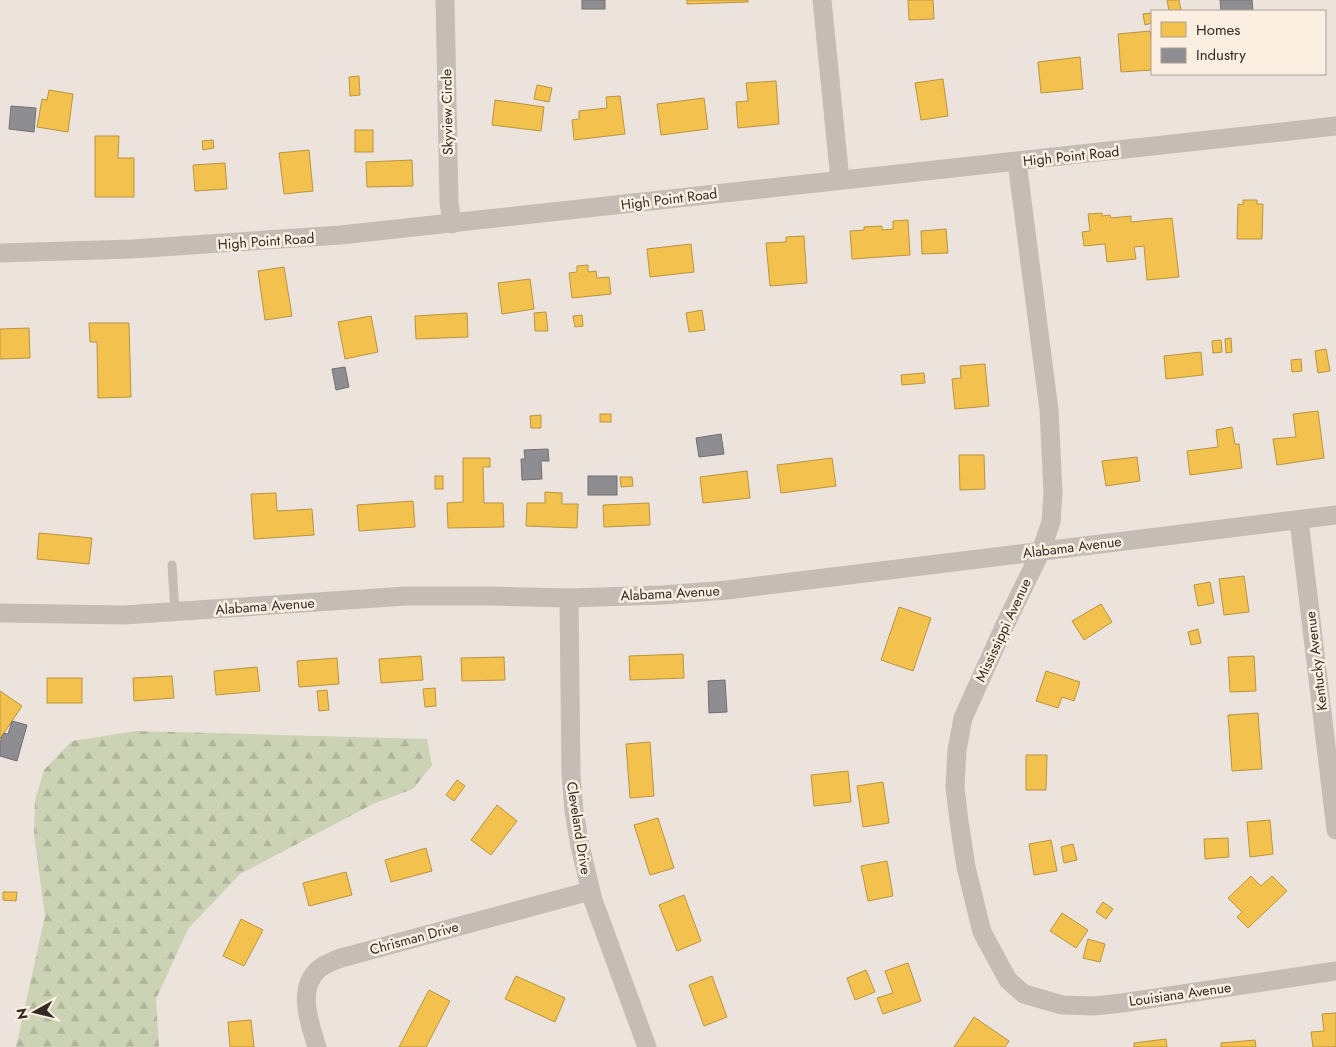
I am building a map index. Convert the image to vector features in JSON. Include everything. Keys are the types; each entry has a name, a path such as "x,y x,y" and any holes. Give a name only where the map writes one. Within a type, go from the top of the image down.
{"street":[{"name":"Skyview Circle","path":"445,0 449,202 452,224"},
{"path":"822,0 840,180"},
{"name":"High Point Road","path":"0,253 126,249 341,235 1336,126"},
{"name":"Mississippi Avenue","path":"1017,162 1049,410 1053,492 1051,522 1041,551 963,718 957,750 955,787 966,867 982,932 1008,980 1024,994"},
{"name":"Alabama Avenue","path":"0,613 124,615 406,596 569,598 662,595 727,590 1336,515"},
{"name":"Kentucky Avenue","path":"1299,520 1336,830"},
{"name":"Cleveland Drive","path":"569,598 571,775 580,846 590,891 647,1047"},
{"name":"Chrisman Drive","path":"317,1047 308,1014 306,994 311,978 322,967 341,958 590,891"},
{"name":"Louisiana Avenue","path":"1024,994 1062,1004 1094,1006 1336,971"}],"lane":[{"path":"172,565 175,612"}],"green space":[{"path":"136,731 427,739 432,765 413,789 373,804 240,874 188,929 156,999 159,1047 16,1047 45,916 34,835 35,800 44,770 72,741"}],"building: Homes":[{"path":"687,0 748,0 748,2 687,4"},
{"path":"908,0 933,0 934,19 909,20"},
{"path":"1167,0 1179,0 1181,10 1169,10"},
{"path":"1151,13 1151,23 1145,25 1143,14"},
{"path":"1150,31 1151,70 1121,72 1118,34"},
{"path":"1080,57 1083,89 1041,93 1038,62"},
{"path":"359,76 360,95 350,96 349,77"},
{"path":"943,79 948,116 921,120 915,83"},
{"path":"776,81 779,124 738,128 736,102 748,101 746,83"},
{"path":"537,85 552,88 549,102 534,99"},
{"path":"49,90 73,94 68,132 37,127 42,99 47,100"},
{"path":"620,96 625,134 574,140 572,120 579,119 579,111 607,108 606,97"},
{"path":"704,98 708,129 661,135 657,104"},
{"path":"495,100 544,107 541,131 492,125"},
{"path":"355,130 373,130 373,152 355,152"},
{"path":"95,136 119,136 118,158 134,158 134,197 95,197"},
{"path":"213,140 214,148 203,150 202,141"},
{"path":"309,150 313,191 284,194 279,153"},
{"path":"412,160 413,186 367,187 366,162"},
{"path":"225,163 227,189 195,191 193,165"},
{"path":"1243,200 1257,200 1257,204 1263,204 1262,239 1237,239 1238,204 1243,205"},
{"path":"1102,213 1102,216 1110,215 1111,218 1131,216 1131,222 1172,218 1179,277 1147,280 1144,246 1134,247 1136,259 1107,262 1105,244 1084,246 1082,232 1090,231 1088,214"},
{"path":"908,220 910,255 852,259 850,231 864,230 864,227 882,226 882,230 893,229 893,221"},
{"path":"946,229 948,253 922,254 921,231"},
{"path":"804,236 807,283 770,286 766,243 786,242 786,237"},
{"path":"691,244 694,272 650,277 647,249"},
{"path":"588,265 588,272 596,271 597,278 609,277 611,294 572,298 569,273 577,272 577,266"},
{"path":"284,267 292,316 265,320 258,271"},
{"path":"530,279 534,309 502,314 498,283"},
{"path":"702,310 705,330 689,332 686,313"},
{"path":"546,312 548,331 535,331 534,313"},
{"path":"467,313 468,337 416,339 415,316"},
{"path":"582,315 583,326 575,327 573,316"},
{"path":"371,316 378,352 345,359 338,322"},
{"path":"89,323 129,323 131,397 98,398 97,342 90,342"},
{"path":"29,328 30,358 0,359 0,329"},
{"path":"1231,338 1232,352 1226,353 1225,339"},
{"path":"1221,340 1222,352 1213,353 1212,341"},
{"path":"1326,349 1330,371 1318,373 1315,351"},
{"path":"1201,352 1203,375 1166,379 1164,356"},
{"path":"1301,359 1302,371 1292,372 1291,360"},
{"path":"985,364 989,406 955,409 952,379 961,378 960,366"},
{"path":"924,373 925,383 902,385 901,375"},
{"path":"1318,411 1324,458 1277,465 1273,439 1296,437 1293,414"},
{"path":"600,414 611,414 611,422 600,422"},
{"path":"541,415 541,428 531,428 530,416"},
{"path":"1232,427 1235,444 1239,444 1242,468 1190,475 1187,451 1218,447 1216,430"},
{"path":"959,455 984,455 985,489 960,490"},
{"path":"1137,457 1140,481 1106,486 1102,461"},
{"path":"463,458 490,458 490,467 483,467 484,503 503,503 504,527 448,528 447,503 463,502"},
{"path":"832,458 836,486 781,493 777,465"},
{"path":"747,471 750,498 703,503 700,477"},
{"path":"435,476 443,476 443,489 435,489"},
{"path":"620,477 632,477 633,486 621,487"},
{"path":"545,492 562,493 562,504 578,504 577,528 526,526 527,503 545,503"},
{"path":"276,493 277,511 312,509 314,535 254,539 251,494"},
{"path":"413,501 415,527 359,531 357,505"},
{"path":"649,503 650,525 604,527 603,505"},
{"path":"39,533 92,538 89,564 37,559"},
{"path":"1244,576 1249,612 1224,615 1219,579"},
{"path":"1210,582 1214,603 1198,606 1194,585"},
{"path":"1101,604 1112,622 1084,640 1072,621"},
{"path":"899,607 931,618 913,671 881,660"},
{"path":"1198,629 1201,643 1191,645 1188,632"},
{"path":"683,654 684,678 630,680 629,656"},
{"path":"421,656 423,680 381,683 379,659"},
{"path":"1254,656 1256,691 1230,692 1228,657"},
{"path":"504,657 505,680 462,681 461,658"},
{"path":"337,658 339,684 299,687 297,661"},
{"path":"257,667 260,691 216,695 214,671"},
{"path":"1046,671 1080,682 1074,701 1062,697 1058,708 1036,701"},
{"path":"172,676 174,698 134,701 133,678"},
{"path":"47,678 82,678 82,703 47,703"},
{"path":"435,688 436,706 425,707 423,689"},
{"path":"327,690 329,710 319,711 317,691"},
{"path":"0,691 22,706 0,739"},
{"path":"1258,713 1262,769 1232,771 1228,715"},
{"path":"650,742 654,796 630,798 626,744"},
{"path":"1026,755 1047,755 1046,790 1026,790"},
{"path":"848,771 851,802 814,806 811,775"},
{"path":"457,780 465,786 454,801 446,795"},
{"path":"883,782 889,823 863,827 857,786"},
{"path":"497,805 517,821 491,855 471,840"},
{"path":"658,818 674,868 650,875 634,825"},
{"path":"1270,820 1273,854 1250,857 1247,822"},
{"path":"1228,838 1229,857 1205,859 1204,839"},
{"path":"1051,840 1057,871 1034,875 1029,844"},
{"path":"1073,844 1077,860 1064,863 1061,847"},
{"path":"426,848 432,871 391,882 385,860"},
{"path":"887,861 893,896 868,901 861,866"},
{"path":"346,872 352,895 309,906 303,883"},
{"path":"1251,876 1261,886 1272,876 1287,891 1248,928 1237,917 1242,912 1228,898"},
{"path":"3,892 17,892 16,901 3,900"},
{"path":"684,895 701,941 677,951 659,905"},
{"path":"1103,902 1113,909 1106,919 1096,912"},
{"path":"1062,913 1088,930 1076,948 1050,931"},
{"path":"241,919 263,930 244,966 223,956"},
{"path":"1088,939 1105,944 1100,962 1083,958"},
{"path":"908,963 921,1001 883,1014 877,998 893,993 885,971"},
{"path":"866,970 875,992 855,1000 847,978"},
{"path":"516,976 565,998 555,1022 505,999"},
{"path":"712,976 727,1017 704,1026 689,985"},
{"path":"429,990 450,1001 426,1047 399,1047"},
{"path":"1336,1013 1336,1047 1313,1047 1311,1032 1324,1031 1322,1014"},
{"path":"974,1017 1009,1041 1005,1047 954,1047"},
{"path":"251,1020 254,1047 230,1047 228,1022"},
{"path":"1166,1039 1167,1047 1134,1047 1134,1043"},
{"path":"1255,1040 1256,1047 1221,1047 1221,1043"}],"building: Industry":[{"path":"582,0 605,0 605,9 582,9"},
{"path":"1220,0 1252,0 1253,10 1221,10"},
{"path":"11,106 36,108 34,132 9,129"},
{"path":"345,367 349,387 336,390 332,369"},
{"path":"721,434 724,454 699,457 696,438"},
{"path":"548,449 549,461 541,461 542,479 522,480 521,459 525,459 524,450"},
{"path":"588,476 617,476 617,495 588,495"},
{"path":"725,680 727,712 709,713 708,681"},
{"path":"12,721 27,725 17,761 0,756 2,736 4,733 8,734"}]}
